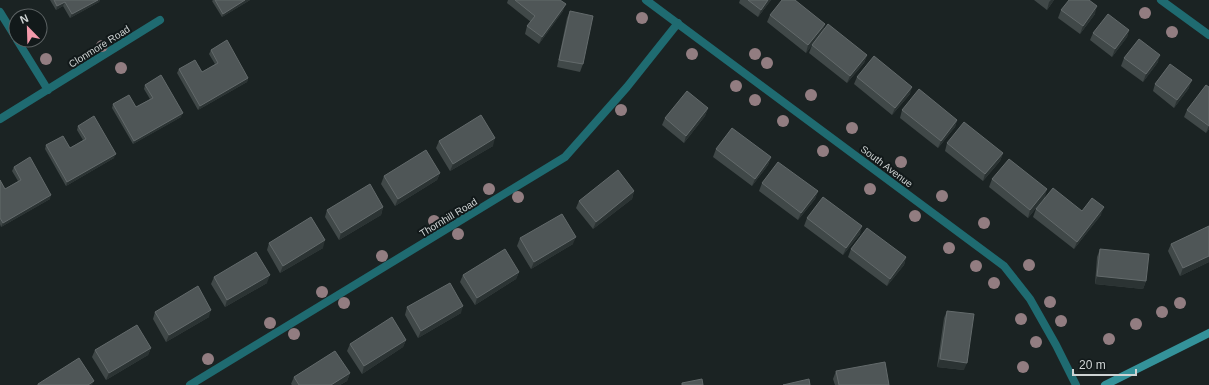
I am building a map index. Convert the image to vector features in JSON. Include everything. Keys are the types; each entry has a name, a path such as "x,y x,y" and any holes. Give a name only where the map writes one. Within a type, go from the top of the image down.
{"main road":[{"path":"1106,385 1209,333"}],"street":[{"name":"South Avenue","path":"646,0 1004,266 1030,299 1056,345 1076,385"},
{"path":"1161,0 1209,35"},
{"path":"0,12 8,25"},
{"name":"Clonmore Road","path":"0,119 160,20"},
{"name":"Thornhill Road","path":"190,385 565,157 627,87 678,23"},
{"path":"22,48 48,90"}],"building":[{"path":"54,0 98,0 72,14 65,2 57,6"},
{"path":"215,0 245,0 223,14"},
{"path":"515,0 560,0 566,4 542,37 527,26 535,16"},
{"path":"748,0 768,0 761,10"},
{"path":"782,0 795,0 825,24 808,45 770,15"},
{"path":"1069,0 1089,0 1097,6 1083,26 1061,10"},
{"path":"570,11 593,16 583,64 559,60"},
{"path":"1108,14 1129,30 1115,49 1093,33"},
{"path":"828,24 867,55 850,76 812,45"},
{"path":"1139,39 1160,55 1146,74 1124,58"},
{"path":"227,40 248,78 200,106 179,69 195,60 202,72 218,63 211,50"},
{"path":"874,56 912,87 895,108 857,77"},
{"path":"1170,64 1192,80 1177,100 1155,84"},
{"path":"161,75 183,113 134,141 113,104 129,95 136,107 153,98 145,85"},
{"path":"1206,85 1209,87 1209,126 1187,110"},
{"path":"919,89 957,120 941,141 902,110"},
{"path":"687,91 708,108 686,136 665,118"},
{"path":"481,115 495,138 453,164 439,141"},
{"path":"94,116 116,154 67,182 46,145 63,136 70,148 86,139 78,126"},
{"path":"964,122 1003,153 985,174 947,143"},
{"path":"732,128 771,157 755,179 716,149"},
{"path":"426,150 440,173 398,199 384,176"},
{"path":"30,157 51,195 3,223 0,218 0,180 5,189 21,180 14,167"},
{"path":"1009,159 1047,189 1030,210 992,179"},
{"path":"778,162 818,191 801,213 762,183"},
{"path":"618,170 634,191 596,222 579,201"},
{"path":"370,184 383,207 341,233 327,210"},
{"path":"1053,188 1082,211 1092,198 1104,207 1077,242 1036,209"},
{"path":"823,197 862,226 846,248 807,218"},
{"path":"562,214 576,237 534,262 520,238"},
{"path":"311,217 325,240 283,266 269,243"},
{"path":"1209,226 1209,256 1183,268 1171,244"},
{"path":"867,228 906,257 890,279 851,249"},
{"path":"505,249 519,272 477,298 463,275"},
{"path":"1100,249 1149,254 1146,281 1097,276"},
{"path":"256,252 270,275 227,300 214,277"},
{"path":"450,283 463,306 421,331 407,307"},
{"path":"198,286 211,310 169,335 155,312"},
{"path":"947,311 974,314 967,363 940,359"},
{"path":"392,317 406,340 364,366 350,344"},
{"path":"137,325 151,348 109,373 95,350"},
{"path":"335,351 350,373 331,385 299,385 294,377"},
{"path":"79,358 94,381 88,385 38,385 38,384"},
{"path":"885,362 889,385 839,385 836,371"},
{"path":"702,379 703,385 682,385 682,383"},
{"path":"809,379 810,385 783,385"}]}
